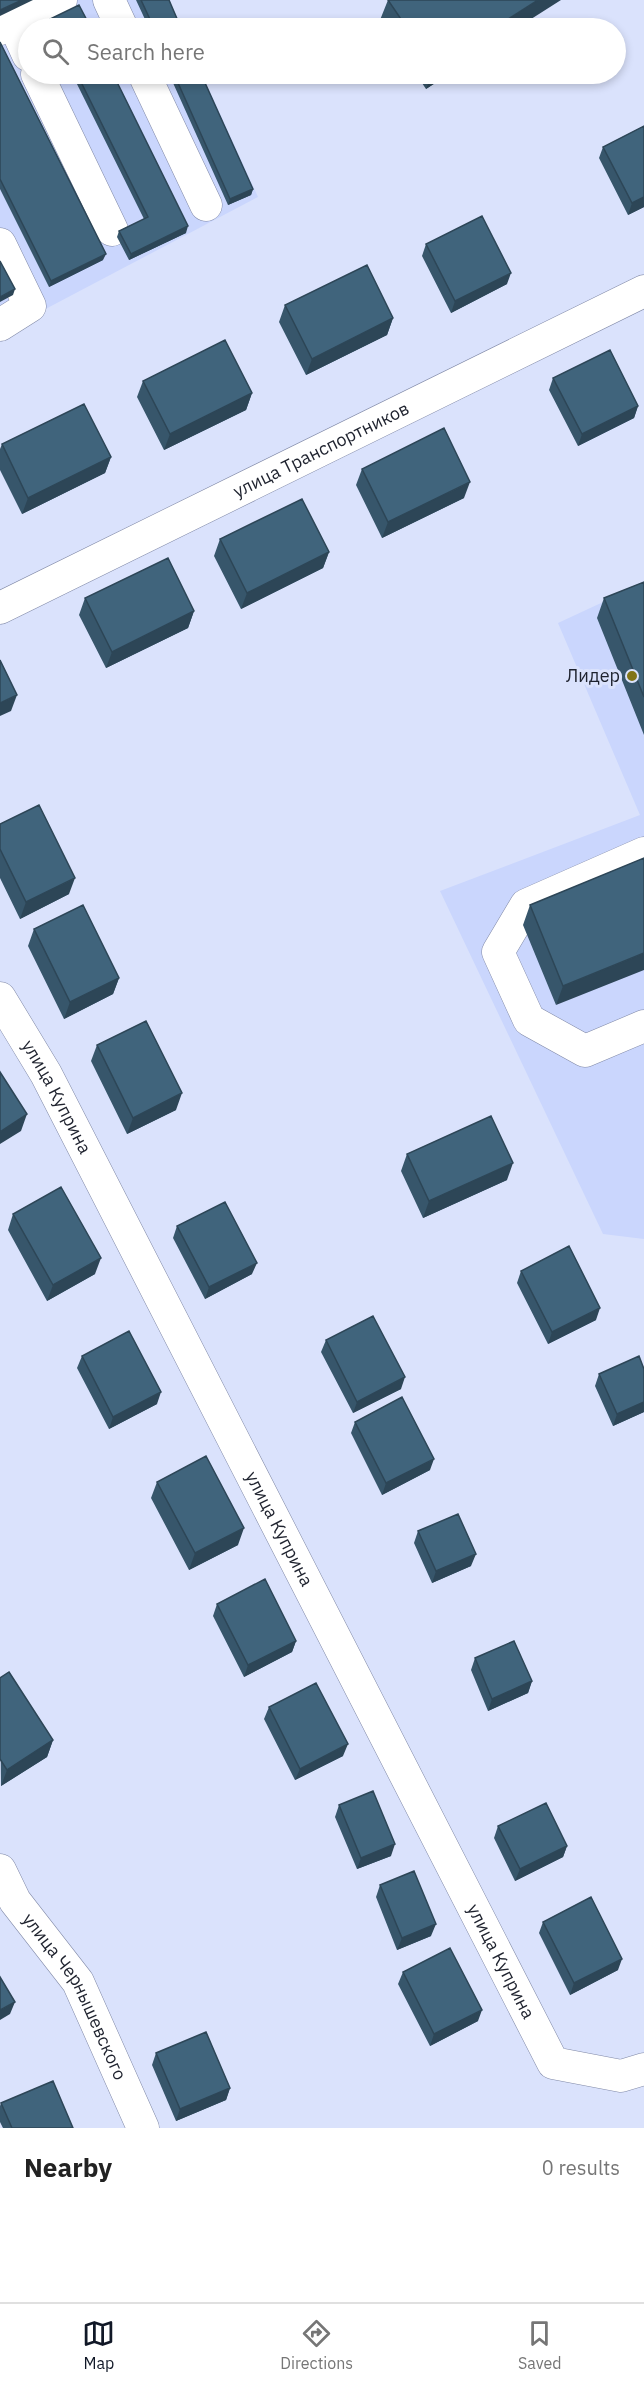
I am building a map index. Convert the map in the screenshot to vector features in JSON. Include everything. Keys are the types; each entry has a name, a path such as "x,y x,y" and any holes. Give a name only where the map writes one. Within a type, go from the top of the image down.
{"street":[{"path":"24,18 62,0"},
{"path":"108,0 117,18"},
{"path":"7,26 18,41"},
{"path":"43,84 112,230"},
{"path":"149,84 207,205"},
{"path":"0,244 30,306 0,325"},
{"name":"улица Транспортников","path":"0,608 644,291"},
{"path":"644,853 526,905 498,952 529,1020 585,1051 644,1026"},
{"name":"улица Куприна","path":"0,998 51,1084 553,2063 621,2076 644,2069"},
{"name":"улица Чернышевского","path":"0,1870 15,1901 78,1982 143,2128"}],"shaded area":[{"path":"0,0 169,0 177,18 18,18 18,84 207,84 258,197 0,333"},
{"path":"644,583 644,1239 603,1234 440,891 640,815 558,623"}],"building":[{"path":"0,0 22,0 0,10"},
{"path":"141,0 169,0 177,18 149,18"},
{"path":"388,0 538,0 510,18 400,18"},
{"path":"79,5 86,18 52,18"},
{"path":"0,42 18,78 18,84 21,84 106,254 51,281 0,179"},
{"path":"82,84 118,84 188,226 131,254 119,231 148,217"},
{"path":"178,84 206,84 253,189 230,199"},
{"path":"644,126 644,197 632,203 603,147"},
{"path":"482,216 511,273 455,301 426,244"},
{"path":"0,261 15,289 0,297"},
{"path":"367,265 393,318 312,359 285,305"},
{"path":"225,340 252,393 170,434 143,381"},
{"path":"610,350 638,406 582,434 553,378"},
{"path":"84,404 111,457 28,498 2,444"},
{"path":"444,428 470,482 388,522 362,469"},
{"path":"302,499 329,552 247,593 220,539"},
{"path":"168,558 194,611 112,652 85,598"},
{"path":"644,582 644,697 604,598"},
{"path":"0,660 17,695 0,703"},
{"path":"39,805 75,878 26,902 0,849 0,824"},
{"path":"644,858 644,953 563,986 530,905"},
{"path":"83,905 119,978 70,1002 34,929"},
{"path":"146,1021 182,1093 133,1118 97,1045"},
{"path":"0,1072 27,1114 0,1132"},
{"path":"491,1116 513,1163 429,1201 407,1154"},
{"path":"61,1187 101,1258 53,1285 13,1214"},
{"path":"225,1202 257,1263 209,1287 177,1226"},
{"path":"569,1246 600,1308 552,1332 521,1271"},
{"path":"373,1316 405,1377 357,1402 326,1340"},
{"path":"129,1331 161,1392 113,1417 82,1356"},
{"path":"639,1356 644,1369 644,1402 617,1414 599,1374"},
{"path":"402,1397 434,1459 386,1483 355,1422"},
{"path":"206,1456 244,1528 195,1553 157,1482"},
{"path":"458,1514 476,1554 436,1571 418,1531"},
{"path":"265,1579 296,1641 248,1665 217,1604"},
{"path":"514,1641 532,1681 492,1699 475,1658"},
{"path":"9,1672 53,1740 7,1770 0,1759 0,1678"},
{"path":"316,1683 348,1744 300,1769 269,1707"},
{"path":"373,1791 395,1844 361,1858 339,1805"},
{"path":"546,1803 567,1846 520,1869 498,1826"},
{"path":"414,1871 436,1924 402,1938 380,1885"},
{"path":"591,1897 622,1959 574,1983 543,1922"},
{"path":"450,1948 482,2010 434,2034 403,1972"},
{"path":"0,1977 15,2002 0,2010"},
{"path":"206,2032 230,2088 180,2109 156,2053"},
{"path":"53,2081 73,2128 12,2128 1,2103"}],"place":[{"name":"Лидер","path":"632,676"}]}
